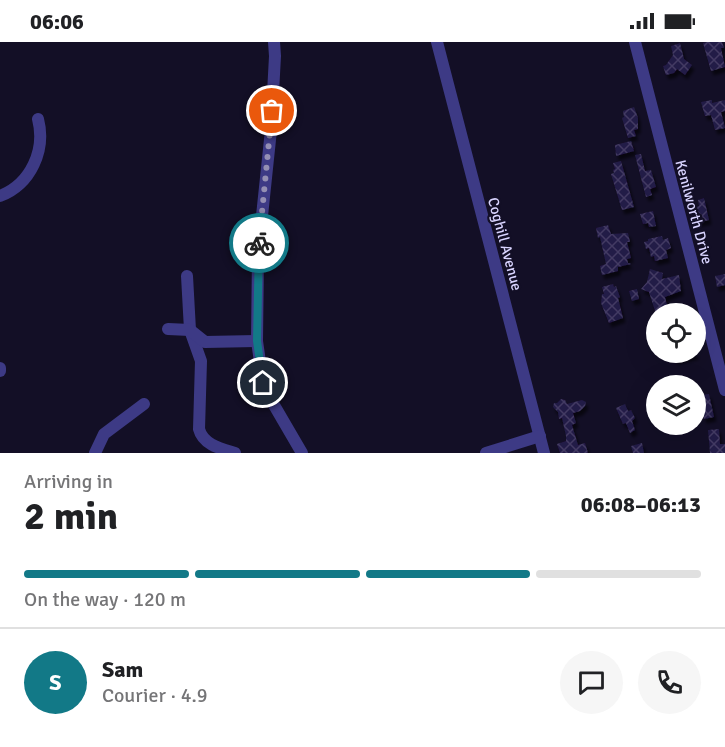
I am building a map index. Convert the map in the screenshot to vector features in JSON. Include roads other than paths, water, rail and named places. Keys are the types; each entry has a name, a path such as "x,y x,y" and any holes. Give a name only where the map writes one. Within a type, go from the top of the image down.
{"street":[{"path":"274,42 271,130 258,254 257,341 263,383 302,453"},
{"name":"Coghill Avenue","path":"437,42 544,453"},
{"name":"Kenilworth Drive","path":"635,42 725,390"},
{"path":"0,196 17,186 36,160 41,132 38,119"},
{"path":"187,276 190,330 201,362 199,429 201,436 217,447 236,453"},
{"path":"168,329 190,330 205,342 257,341"},
{"path":"95,452 104,434 144,404"},
{"path":"486,453 540,436"}]}
